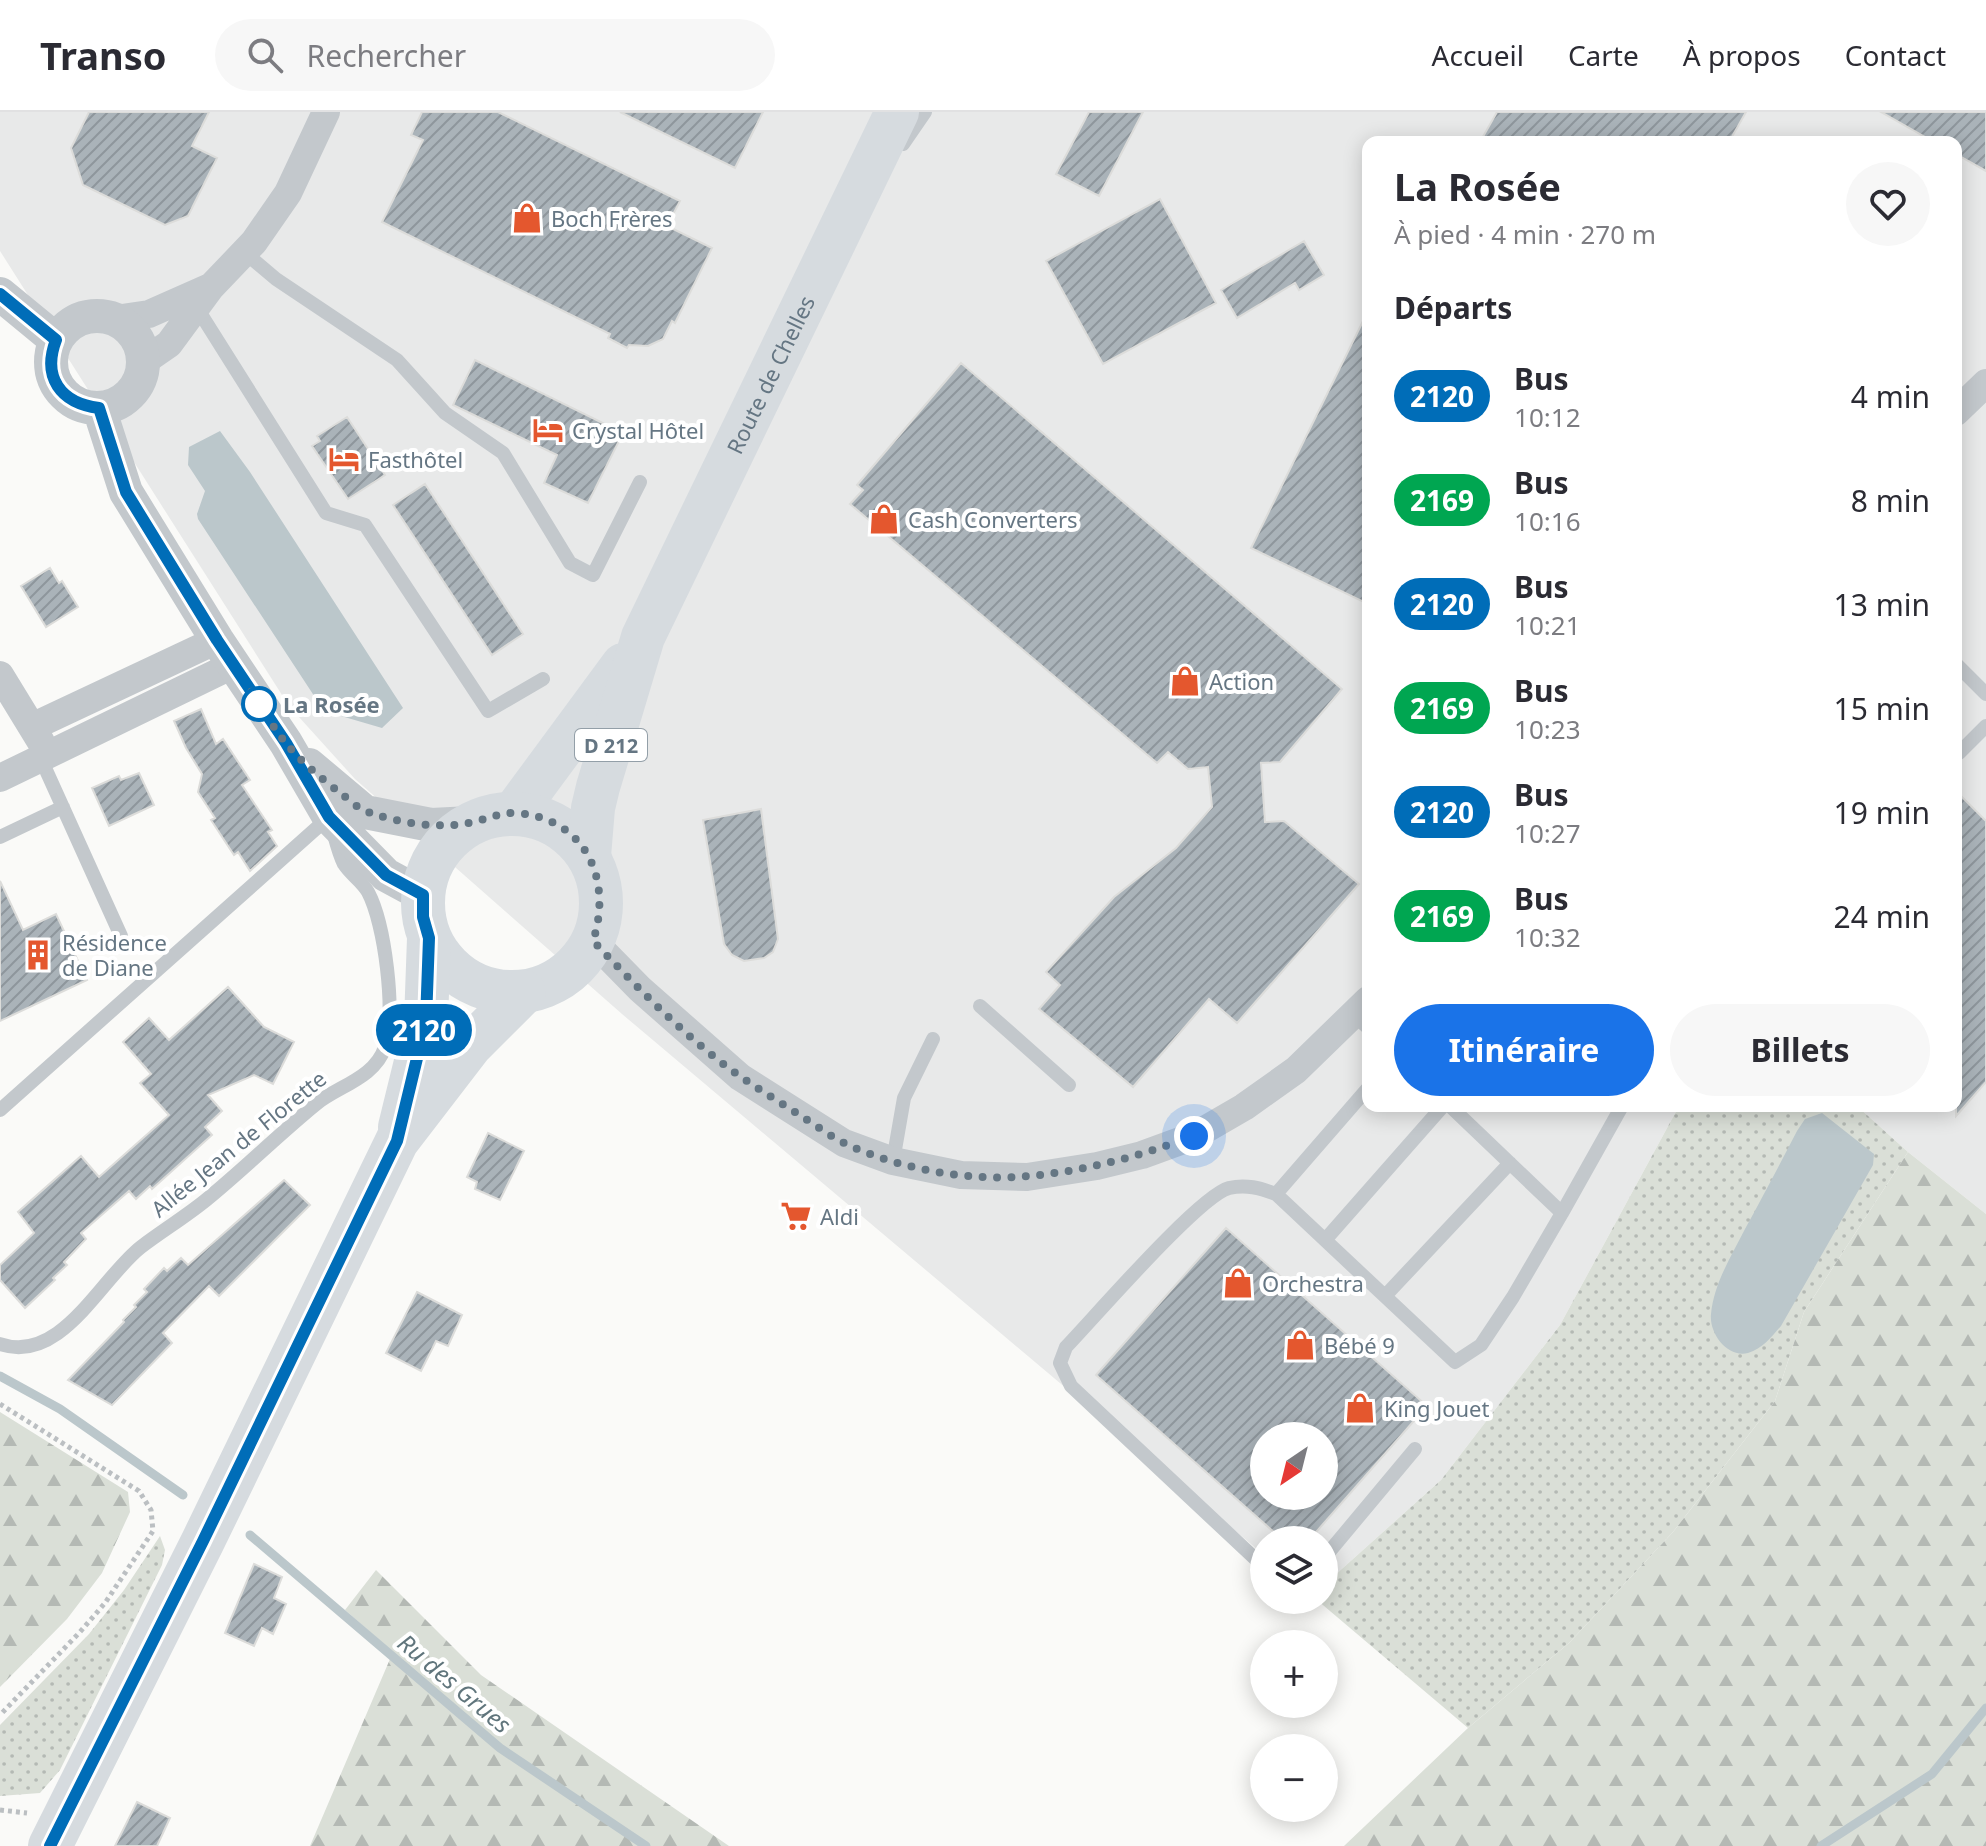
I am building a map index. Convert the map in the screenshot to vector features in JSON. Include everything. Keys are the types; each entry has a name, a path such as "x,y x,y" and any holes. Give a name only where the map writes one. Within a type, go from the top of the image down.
{"main road":[{"name":"Route de Chelles","path":"643,637 897,112"},
{"name":"D 212","path":"514,813 643,637"},
{"name":"D 212","path":"589,856 596,798 643,637"},
{"path":"514,813 536,816 574,838 589,856 598,875 602,898 600,920 593,941 576,966 553,983 524,992 495,991 468,981 445,963 429,938 423,917 423,895 437,853 452,836 471,823 491,815 514,813"},
{"path":"397,1141 426,1021 429,938"},
{"path":"37,1829 217,1511 397,1141 470,1046 524,992"}],"street":[{"path":"143,362 169,344 288,193 326,112"},
{"path":"0,294 56,340"},
{"path":"115,319 135,336 141,349 141,376 125,398 112,405 99,408 72,401 54,380 50,367 56,340 75,321 102,316 115,319 149,314 204,298"},
{"path":"1962,406 1986,383"},
{"path":"99,408 126,492 225,653 286,743 329,817 386,875 423,895"},
{"path":"34,726 181,655 225,653"},
{"path":"0,778 45,757 225,653"},
{"path":"0,675 34,726 45,757"},
{"path":"286,743 331,786 365,812 431,825 471,823"},
{"path":"593,941 640,989 740,1077 844,1143 893,1161 961,1175 1027,1177 1097,1166 1142,1155 1194,1136 1244,1107 1296,1070 1362,1015"}],"lane":[{"path":"831,246 925,112"},
{"path":"244,252 276,279 397,360 445,413 503,453 570,563 593,575 640,482"},
{"path":"204,298 326,513 365,525 488,711 543,679"},
{"path":"1962,670 1986,694"},
{"path":"1962,750 1986,726"},
{"path":"45,757 63,807 121,936"},
{"path":"0,837 63,807"},
{"path":"0,1110 329,817"},
{"name":"Allée Jean de Florette","path":"0,1344 32,1348 61,1331 84,1309 123,1262 204,1201 318,1102 367,1073 379,1059 385,1047 388,1023 388,969 367,891 344,864 329,817"},
{"path":"980,1006 1069,1085"},
{"path":"893,1161 904,1098 933,1039"},
{"path":"1276,1194 1362,1095"},
{"path":"1325,1240 1438,1112"},
{"path":"1456,1112 1562,1213"},
{"path":"1250,1554 1071,1386 1060,1363 1066,1347 1199,1207 1226,1188 1253,1186 1276,1194 1455,1362 1481,1345 1513,1297 1619,1112"},
{"path":"1385,1296 1510,1163"},
{"path":"1338,1541 1415,1449"}],"path":[{"path":"0,1404 139,1491 151,1510 153,1531 105,1603 0,1715"},
{"path":"0,1810 37,1829"}],"shaded area":[{"path":"0,112 1986,112 1986,1214 1864,1112 1962,1112 1962,136 1362,136 1362,1112 1676,1112 1560,1325 1441,1480 1338,1572 1338,1526 1250,1526 1250,1543 622,1014 355,779 289,706 0,251"},
{"path":"220,431 250,472 403,708 382,728 324,711 198,519 205,491 188,465 189,447"},
{"path":"1822,1113 1874,1154 1873,1165 1781,1326 1758,1348 1748,1353 1733,1352 1716,1336 1711,1321 1719,1281 1797,1131 1805,1119"}],"green space":[{"path":"1676,1112 1864,1112 1908,1152 1804,1312 1775,1401 1673,1532 1569,1643 1468,1728 1334,1614 1338,1614 1338,1572 1441,1480 1560,1325"},
{"path":"1908,1152 1986,1214 1986,1846 1344,1846 1468,1728 1569,1643 1673,1532 1775,1401 1804,1312"},
{"path":"0,1412 128,1492 130,1512 102,1573 67,1619 0,1687"},
{"path":"160,1536 165,1550 162,1565 60,1770 40,1793 0,1796 0,1725 89,1634 124,1590"},
{"path":"376,1570 481,1675 729,1846 310,1846 393,1652 345,1610"}],"building":[{"path":"89,112 209,112 192,146 217,158 188,216 165,225 83,185 71,148"},
{"path":"422,112 498,112 680,201 667,226 712,248 675,323 672,321 663,339 648,346 629,345 627,348 608,338 610,334 382,222 423,140 411,135"},
{"path":"620,112 763,112 735,168"},
{"path":"1089,112 1143,112 1099,196 1056,174"},
{"path":"1497,112 1746,112 1732,136 1483,136"},
{"path":"1881,112 1986,112 1986,171 1962,157 1962,136 1923,136"},
{"path":"1160,199 1216,303 1103,364 1046,261"},
{"path":"1304,241 1324,275 1299,290 1295,283 1237,318 1221,290"},
{"path":"1362,323 1362,601 1251,548"},
{"path":"475,360 623,433 588,503 544,483 557,455 453,405"},
{"path":"961,363 1342,689 1280,762 1261,763 1265,822 1284,821 1359,884 1237,1023 1209,999 1133,1087 1039,1009 1060,985 1046,972 1114,897 1176,848 1212,807 1208,767 1188,769 1168,752 1157,763 850,504 863,490 857,485"},
{"path":"347,417 385,475 348,499 312,446 320,441 317,436"},
{"path":"425,484 523,634 492,655 393,505"},
{"path":"50,568 78,607 46,627 21,586"},
{"path":"201,709 216,744 223,739 250,780 242,785 272,830 268,832 277,846 250,871 238,852 234,855 211,820 215,818 198,792 202,774 174,721"},
{"path":"139,773 154,805 109,826 92,788 119,776 121,780"},
{"path":"1962,797 1986,821 1986,1082 1962,1109"},
{"path":"761,809 778,939 773,952 764,958 744,961 732,955 724,944 703,820"},
{"name":"Résidence de Diane","path":"0,881 23,930 56,914 87,980 0,1021"},
{"path":"228,987 264,1027 294,1042 273,1084 254,1075 208,1095 222,1111 205,1127 212,1135 152,1189 150,1186 136,1199 129,1191 81,1233 86,1239 64,1262 67,1265 25,1308 0,1280 0,1265 34,1233 18,1212 81,1156 99,1177 169,1115 140,1083 151,1074 123,1042 149,1018 169,1040"},
{"path":"488,1133 524,1151 500,1200 475,1189 477,1182 467,1177"},
{"path":"284,1180 310,1205 219,1296 209,1286 163,1333 172,1343 112,1405 68,1380 124,1322 136,1307 134,1305 147,1292 144,1289 164,1268 167,1271 181,1258 188,1265"},
{"path":"1226,1228 1427,1406 1338,1507 1338,1422 1250,1422 1250,1510 1335,1510 1321,1526 1267,1526 1096,1375"},
{"path":"417,1292 462,1315 448,1346 436,1341 421,1371 386,1353"},
{"path":"254,1564 282,1577 274,1598 286,1604 273,1634 262,1628 254,1646 225,1633"},
{"path":"137,1802 170,1818 157,1846 115,1846"}],"waterway":[{"name":"Ru des Grues","path":"0,1376 60,1409 183,1495"},
{"name":"Ru des Grues","path":"250,1535 500,1748 646,1846"},
{"path":"1821,1846 1932,1774 1986,1708"}],"bus line":[{"name":"2120","path":"0,294 56,340 50,367 54,380 72,401 99,408 126,492 217,640 286,743 329,817 386,875 423,895 423,917 429,938 426,1021 397,1141 203,1541 50,1846"}],"place":[{"name":"Boch Frères","path":"527,218"},
{"name":"Crystal Hôtel","path":"548,430"},
{"name":"Fasthôtel","path":"344,459"},
{"name":"Cash Converters","path":"884,519"},
{"name":"Action","path":"1185,681"},
{"name":"La Rosée","path":"259,704"},
{"name":"Résidence de Diane","path":"38,955"},
{"name":"Aldi","path":"796,1216"},
{"name":"Orchestra","path":"1238,1283"},
{"name":"Bébé 9","path":"1300,1345"},
{"name":"King Jouet","path":"1360,1408"}],"route":[{"path":"259,704 251,691 286,743 331,786 365,812 431,825 471,823 491,815 514,813 536,816 574,838 589,856 598,875 602,898 600,920 593,941 640,989 740,1077 844,1143 893,1161 961,1175 1027,1177 1142,1155 1194,1136"}]}
